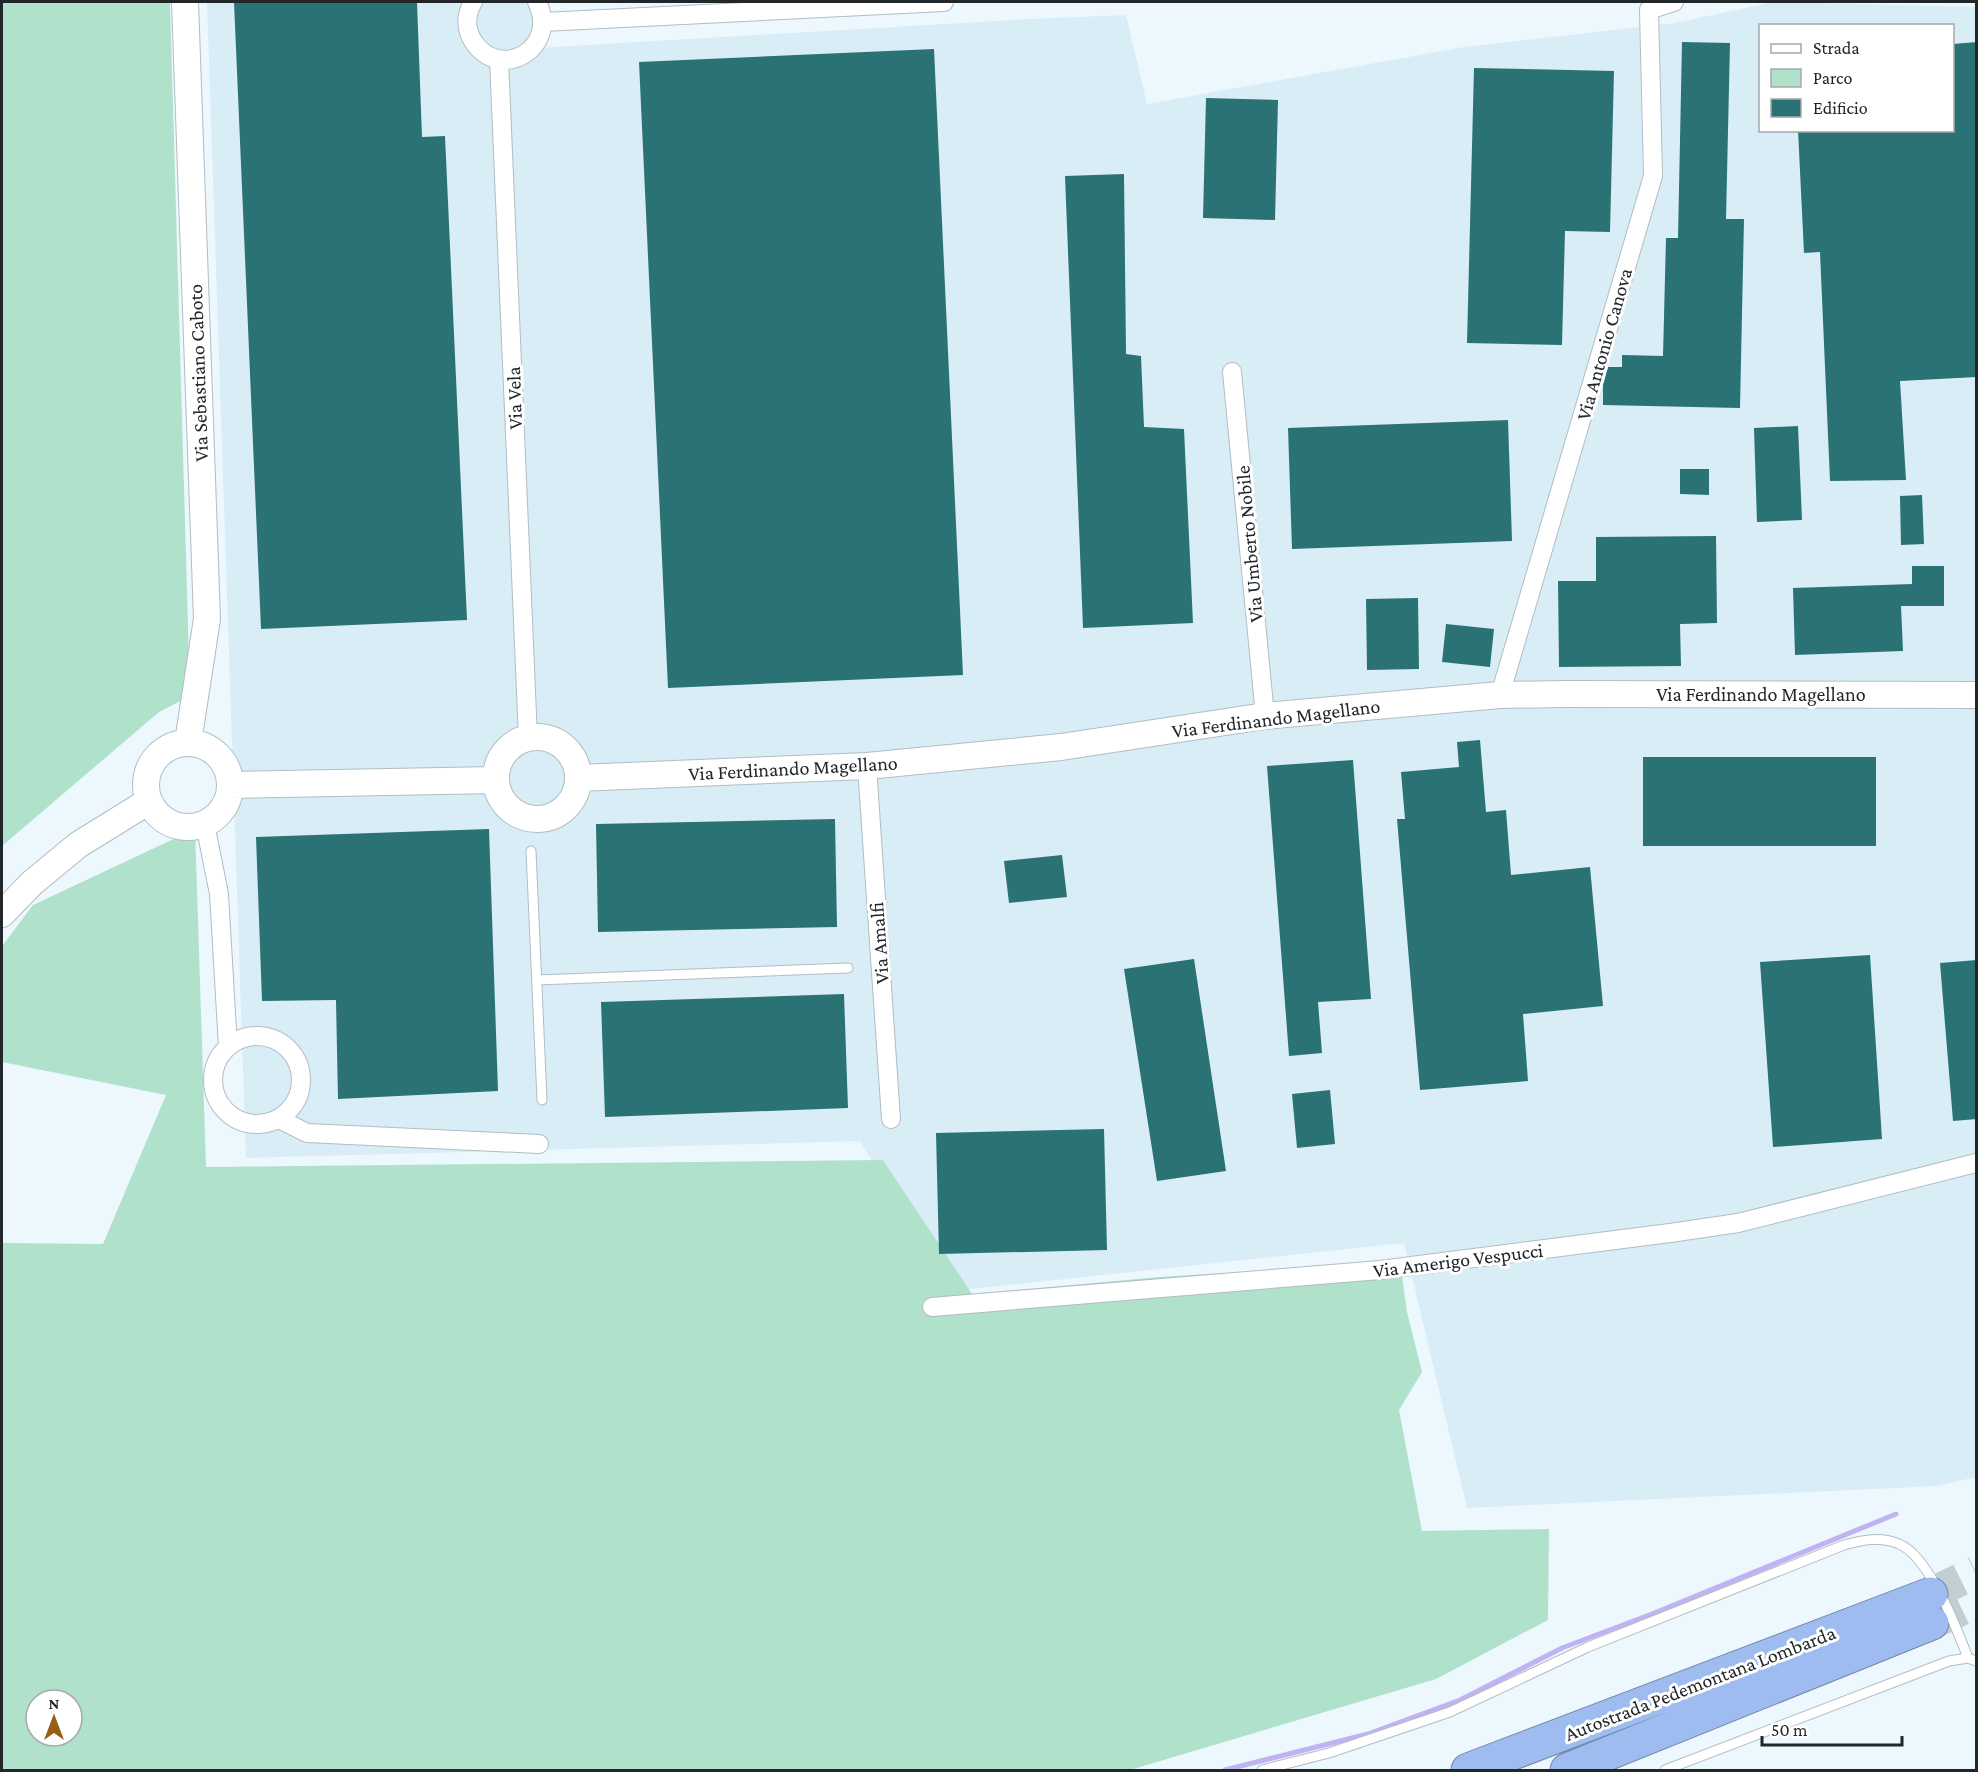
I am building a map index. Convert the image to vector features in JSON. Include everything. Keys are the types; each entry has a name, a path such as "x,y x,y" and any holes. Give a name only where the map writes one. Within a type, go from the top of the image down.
{"highway":[{"name":"Autostrada Pedemontana Lombarda","path":"1468,1770 1931,1609 1567,1770"}],"street":[{"name":"Via Sebastiano Caboto","path":"185,2 207,619 188,742"},
{"path":"473,2 468,11 467,23 470,36 477,47 487,55 499,59 512,59 524,55 534,46 541,35 543,22 542,11 537,2"},
{"path":"543,22 944,2"},
{"name":"Via Antonio Canova","path":"1500,696 1653,176 1649,10 1674,2"},
{"name":"Via Vela","path":"499,59 528,738"},
{"name":"Via Umberto Nobile","path":"1232,372 1265,716"},
{"name":"Via Ferdinando Magellano","path":"578,778 867,766 1061,747 1265,716 1500,696 1565,694 1977,695"},
{"path":"541,737 563,746 574,760 578,778 576,792 558,813 544,818 530,819 506,806 499,794 496,780 501,758 508,749 528,738 541,737"},
{"path":"188,742 202,744 214,750 223,760 229,772 231,785 224,808 216,818 192,827 178,826 166,821 156,813 149,801 146,788 147,774 153,761 162,751 188,742"},
{"name":"Via Amalfi","path":"867,766 891,1119"},
{"path":"231,785 496,780"},
{"path":"2,914 32,883 78,845 149,801"},
{"path":"205,824 219,894 228,1047"},
{"path":"255,1036 270,1038 283,1044 293,1055 300,1068 302,1083 298,1097 290,1110 279,1119 265,1124 250,1124 237,1120 225,1111 217,1100 213,1086 213,1071 218,1058 240,1039 255,1036"},
{"path":"279,1119 307,1133 539,1144"},
{"name":"Via Amerigo Vespucci","path":"932,1307 1380,1270 1670,1233 1738,1222 1977,1164"}],"lane":[{"path":"531,851 542,1100"},
{"path":"537,980 848,968"},
{"path":"1262,1770 1329,1753 1450,1712 1588,1647 1844,1545 1863,1540 1880,1540 1900,1544 1917,1556 1932,1579 1972,1660 1949,1662 1665,1770"}],"shaded area":[{"path":"207,2 534,2 537,48 1126,15 1147,104 1464,47 1675,23 1773,2 1976,7 1976,1477 1936,1486 1467,1508 1404,1243 952,1291 860,1141 246,1158"}],"green space":[{"path":"2,2 170,2 190,696 159,712 2,846"},
{"path":"195,829 206,1167 883,1160 972,1294 1160,1277 1400,1262 1407,1312 1422,1372 1399,1410 1422,1531 1549,1529 1548,1620 1436,1679 1130,1770 2,1770 2,1243 103,1244 166,1095 2,1062 2,946 33,905"}],"building":[{"path":"234,2 417,2 422,137 445,136 467,620 261,629"},
{"path":"1682,42 1730,43 1726,219 1744,219 1740,408 1603,405 1603,385 1608,367 1622,367 1622,355 1663,356 1666,238 1678,238"},
{"path":"1977,42 1977,377 1900,381 1906,480 1830,481 1820,252 1804,253 1798,132 1954,132 1954,44"},
{"path":"934,49 963,675 668,688 639,62"},
{"path":"1474,68 1614,71 1610,232 1565,231 1562,345 1467,343"},
{"path":"1206,98 1278,100 1275,220 1203,218"},
{"path":"1124,174 1126,354 1141,356 1144,427 1184,429 1193,623 1083,628 1065,176"},
{"path":"1508,420 1512,541 1292,549 1288,428"},
{"path":"1798,426 1802,520 1757,522 1754,428"},
{"path":"1680,469 1709,469 1709,495 1680,494"},
{"path":"1922,495 1924,544 1901,545 1900,496"},
{"path":"1716,536 1717,623 1680,624 1681,666 1559,667 1558,581 1596,581 1596,537"},
{"path":"1912,566 1944,566 1944,606 1901,606 1903,651 1795,655 1793,588 1912,584"},
{"path":"1418,598 1419,669 1367,670 1366,599"},
{"path":"1446,624 1494,629 1490,667 1442,662"},
{"path":"1480,740 1486,812 1506,810 1511,875 1590,867 1603,1006 1523,1014 1528,1081 1420,1090 1397,819 1405,819 1401,772 1459,767 1457,742"},
{"path":"1643,757 1876,757 1876,846 1643,846"},
{"path":"1353,760 1371,999 1318,1002 1322,1053 1289,1056 1267,766"},
{"path":"835,819 837,927 598,932 596,824"},
{"path":"489,829 498,1091 338,1099 336,1000 262,1001 256,837"},
{"path":"1062,855 1067,897 1009,903 1004,861"},
{"path":"1870,955 1882,1139 1773,1147 1760,962"},
{"path":"1194,959 1226,1171 1157,1181 1124,969"},
{"path":"1977,960 1977,1119 1953,1121 1940,963"},
{"path":"844,994 848,1108 605,1117 601,1002"},
{"path":"1330,1090 1335,1144 1297,1148 1292,1094"},
{"path":"1104,1129 1107,1250 939,1254 936,1133"}],"waterway":[{"path":"1225,1770 1368,1734 1460,1700 1562,1648 1652,1614 1896,1514"}],"tunnel":[{"path":"1931,1594 1976,1572"},
{"path":"1932,1623 1976,1602"}]}
